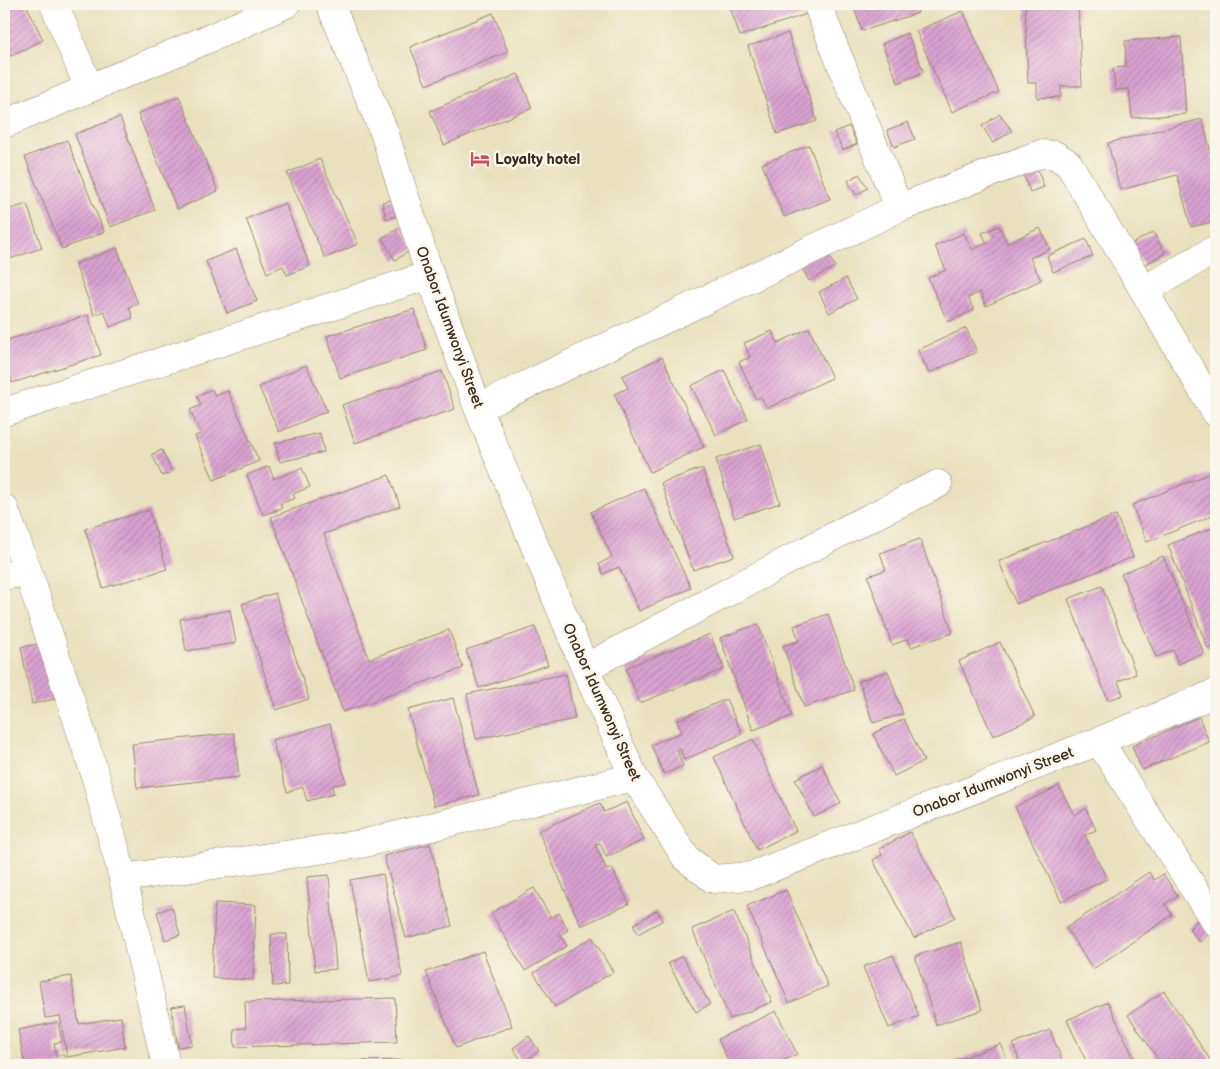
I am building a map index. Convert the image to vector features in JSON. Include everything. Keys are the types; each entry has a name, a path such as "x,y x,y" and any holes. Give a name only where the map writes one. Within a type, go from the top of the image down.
{"street":[{"path":"54,4 89,88"},
{"path":"4,124 215,36 286,4"},
{"name":"Onabor Idumwonyi Street","path":"330,4 384,132 430,275 478,408 585,668 634,777 686,858 713,879 751,876 1099,741 1216,693"},
{"path":"817,4 899,208"},
{"path":"478,408 899,208 1025,158 1040,154 1055,155 1069,164 1216,413"},
{"path":"1144,290 1216,249"},
{"path":"4,412 430,275"},
{"path":"585,668 849,528 938,484"},
{"path":"4,508 16,574 94,772 123,878 166,1065"},
{"path":"1099,741 1216,923"},
{"path":"123,878 361,844 634,777"}],"building":[{"path":"4,4 26,4 43,40 4,59"},
{"path":"729,4 804,4 807,14 740,36"},
{"path":"841,4 915,4 918,13 862,31 853,5 842,9"},
{"path":"1025,4 1078,4 1082,86 1061,86 1061,97 1037,98 1037,83 1028,83"},
{"path":"963,11 999,92 952,112 916,31"},
{"path":"493,13 508,52 426,85 410,47"},
{"path":"788,33 817,121 777,134 748,46"},
{"path":"907,33 924,72 898,83 882,44"},
{"path":"1181,37 1186,114 1132,118 1129,89 1115,90 1113,68 1126,67 1125,41"},
{"path":"518,74 532,108 444,145 430,111"},
{"path":"179,96 218,191 177,209 138,114"},
{"path":"1000,114 1012,131 993,143 982,126"},
{"path":"120,117 155,210 110,227 75,134"},
{"path":"1202,119 1213,160 1216,159 1216,221 1191,227 1177,175 1120,190 1108,143"},
{"path":"908,122 915,139 894,147 887,130"},
{"path":"849,126 857,144 843,150 834,132"},
{"path":"67,140 104,232 62,249 25,157"},
{"path":"809,145 830,199 784,217 762,164"},
{"path":"320,159 358,244 325,258 287,173"},
{"path":"1037,168 1044,187 1030,192 1023,174"},
{"path":"859,174 868,188 856,195 848,181"},
{"path":"396,199 400,215 386,219 382,202"},
{"path":"285,203 310,266 287,275 283,266 267,273 246,219"},
{"path":"27,204 42,248 4,261 4,211"},
{"path":"999,226 1007,243 1040,228 1050,249 1030,258 1041,280 986,306 980,292 968,298 974,310 948,322 928,278 946,270 935,246 964,233 972,250 987,243 982,233"},
{"path":"401,227 414,248 395,260 382,238"},
{"path":"1153,232 1165,253 1144,265 1132,244"},
{"path":"1086,239 1093,256 1053,272 1047,256"},
{"path":"117,248 138,304 129,307 133,318 110,327 104,311 94,315 75,264"},
{"path":"236,249 257,301 227,313 206,261"},
{"path":"826,250 835,267 809,281 799,263"},
{"path":"846,278 857,299 829,313 819,292"},
{"path":"414,309 427,350 340,378 327,336"},
{"path":"88,315 101,355 12,383 4,355 4,341"},
{"path":"809,328 832,378 767,408 761,397 756,399 739,362 750,357 744,343 772,331 778,343"},
{"path":"966,328 977,352 929,373 918,350"},
{"path":"662,357 704,447 650,472 614,394 628,388 622,376"},
{"path":"306,365 327,411 279,432 259,387"},
{"path":"724,370 748,419 716,435 691,386"},
{"path":"442,371 455,409 355,443 342,405"},
{"path":"212,389 215,396 228,391 259,461 214,480 195,436 201,434 190,410 201,405 197,396"},
{"path":"320,433 324,452 280,462 275,443"},
{"path":"761,444 780,503 734,518 716,459"},
{"path":"162,450 172,472 162,476 152,454"},
{"path":"269,466 274,479 302,468 310,487 293,494 295,498 280,504 282,508 263,515 247,475"},
{"path":"702,468 734,556 693,570 661,483"},
{"path":"1216,471 1216,514 1147,542 1132,505"},
{"path":"389,475 400,506 324,534 369,659 449,630 463,668 343,712 271,517"},
{"path":"644,488 691,588 639,611 619,567 603,574 599,564 612,557 591,512"},
{"path":"149,510 167,569 103,588 85,529"},
{"path":"1116,515 1133,557 1016,604 999,561"},
{"path":"1215,527 1216,646 1208,649 1168,545"},
{"path":"920,539 953,633 911,647 908,639 892,645 868,576 886,570 880,553"},
{"path":"1163,556 1204,653 1178,664 1173,650 1156,657 1121,574"},
{"path":"1102,586 1136,674 1118,681 1123,695 1108,700 1068,599"},
{"path":"275,593 309,699 276,710 242,604"},
{"path":"230,610 236,643 186,651 180,619"},
{"path":"828,614 854,690 804,707 783,646 799,641 794,626"},
{"path":"758,624 792,716 753,730 720,638"},
{"path":"535,627 548,665 479,688 466,650"},
{"path":"710,634 724,669 640,703 626,668"},
{"path":"1000,642 1035,717 993,736 959,661"},
{"path":"44,643 55,699 32,704 21,647"},
{"path":"888,671 903,714 873,723 859,681"},
{"path":"566,674 575,719 476,739 467,694"},
{"path":"453,698 479,795 434,806 408,710"},
{"path":"726,699 742,734 684,760 680,749 677,751 683,766 664,774 651,745 682,732 677,720"},
{"path":"1199,717 1209,742 1142,770 1132,746"},
{"path":"904,719 924,761 894,776 873,734"},
{"path":"330,724 346,782 332,786 334,794 307,801 303,787 287,792 272,740"},
{"path":"234,733 239,777 137,788 132,744"},
{"path":"753,739 796,831 757,850 714,757"},
{"path":"822,765 841,803 814,817 795,779"},
{"path":"1059,786 1074,815 1086,809 1096,830 1085,835 1107,879 1061,901 1015,807"},
{"path":"627,802 644,840 606,857 600,843 595,845 607,870 612,868 629,904 581,926 538,831 600,803 604,812"},
{"path":"910,832 955,917 914,938 873,860 882,855 879,849"},
{"path":"430,844 452,926 406,938 384,856"},
{"path":"1149,872 1154,880 1163,874 1178,896 1165,904 1172,915 1093,969 1066,928"},
{"path":"383,874 402,976 369,982 350,880"},
{"path":"329,875 336,969 315,971 307,877"},
{"path":"534,888 551,918 559,913 568,930 560,935 567,946 525,971 491,913"},
{"path":"786,890 828,986 789,1003 747,906"},
{"path":"215,903 256,905 253,980 212,978"},
{"path":"172,907 180,935 165,940 157,912"},
{"path":"657,910 663,920 638,934 633,925"},
{"path":"734,911 772,1002 730,1019 692,929"},
{"path":"1199,919 1211,932 1200,942 1189,929"},
{"path":"271,934 287,934 288,985 273,986"},
{"path":"592,937 613,972 555,1007 534,973"},
{"path":"961,942 982,1010 936,1025 915,956"},
{"path":"483,951 512,1026 456,1048 426,972"},
{"path":"893,955 919,1016 889,1028 863,967"},
{"path":"682,956 710,1004 696,1012 668,963"},
{"path":"71,976 79,1024 121,1017 125,1047 67,1057 60,1016 45,1018 39,981"},
{"path":"1164,991 1213,1064 1162,1065 1128,1015"},
{"path":"395,998 397,1042 235,1047 234,1029 246,1028 245,1002"},
{"path":"1108,1002 1137,1065 1088,1065 1067,1020"},
{"path":"185,1005 192,1045 178,1047 171,1007"},
{"path":"776,1011 797,1054 774,1065 730,1065 718,1039"},
{"path":"58,1022 62,1042 54,1043 56,1056 63,1054 65,1065 25,1065 18,1030"},
{"path":"1050,1030 1064,1065 1021,1065 1013,1044"},
{"path":"529,1036 539,1051 523,1063 513,1048"},
{"path":"1001,1044 1009,1065 944,1065"},
{"path":"143,1060 144,1065 118,1065 118,1064"},
{"path":"416,1060 416,1065 267,1065 267,1062"}],"place":[{"name":"Loyalty hotel","path":"480,159"}]}
